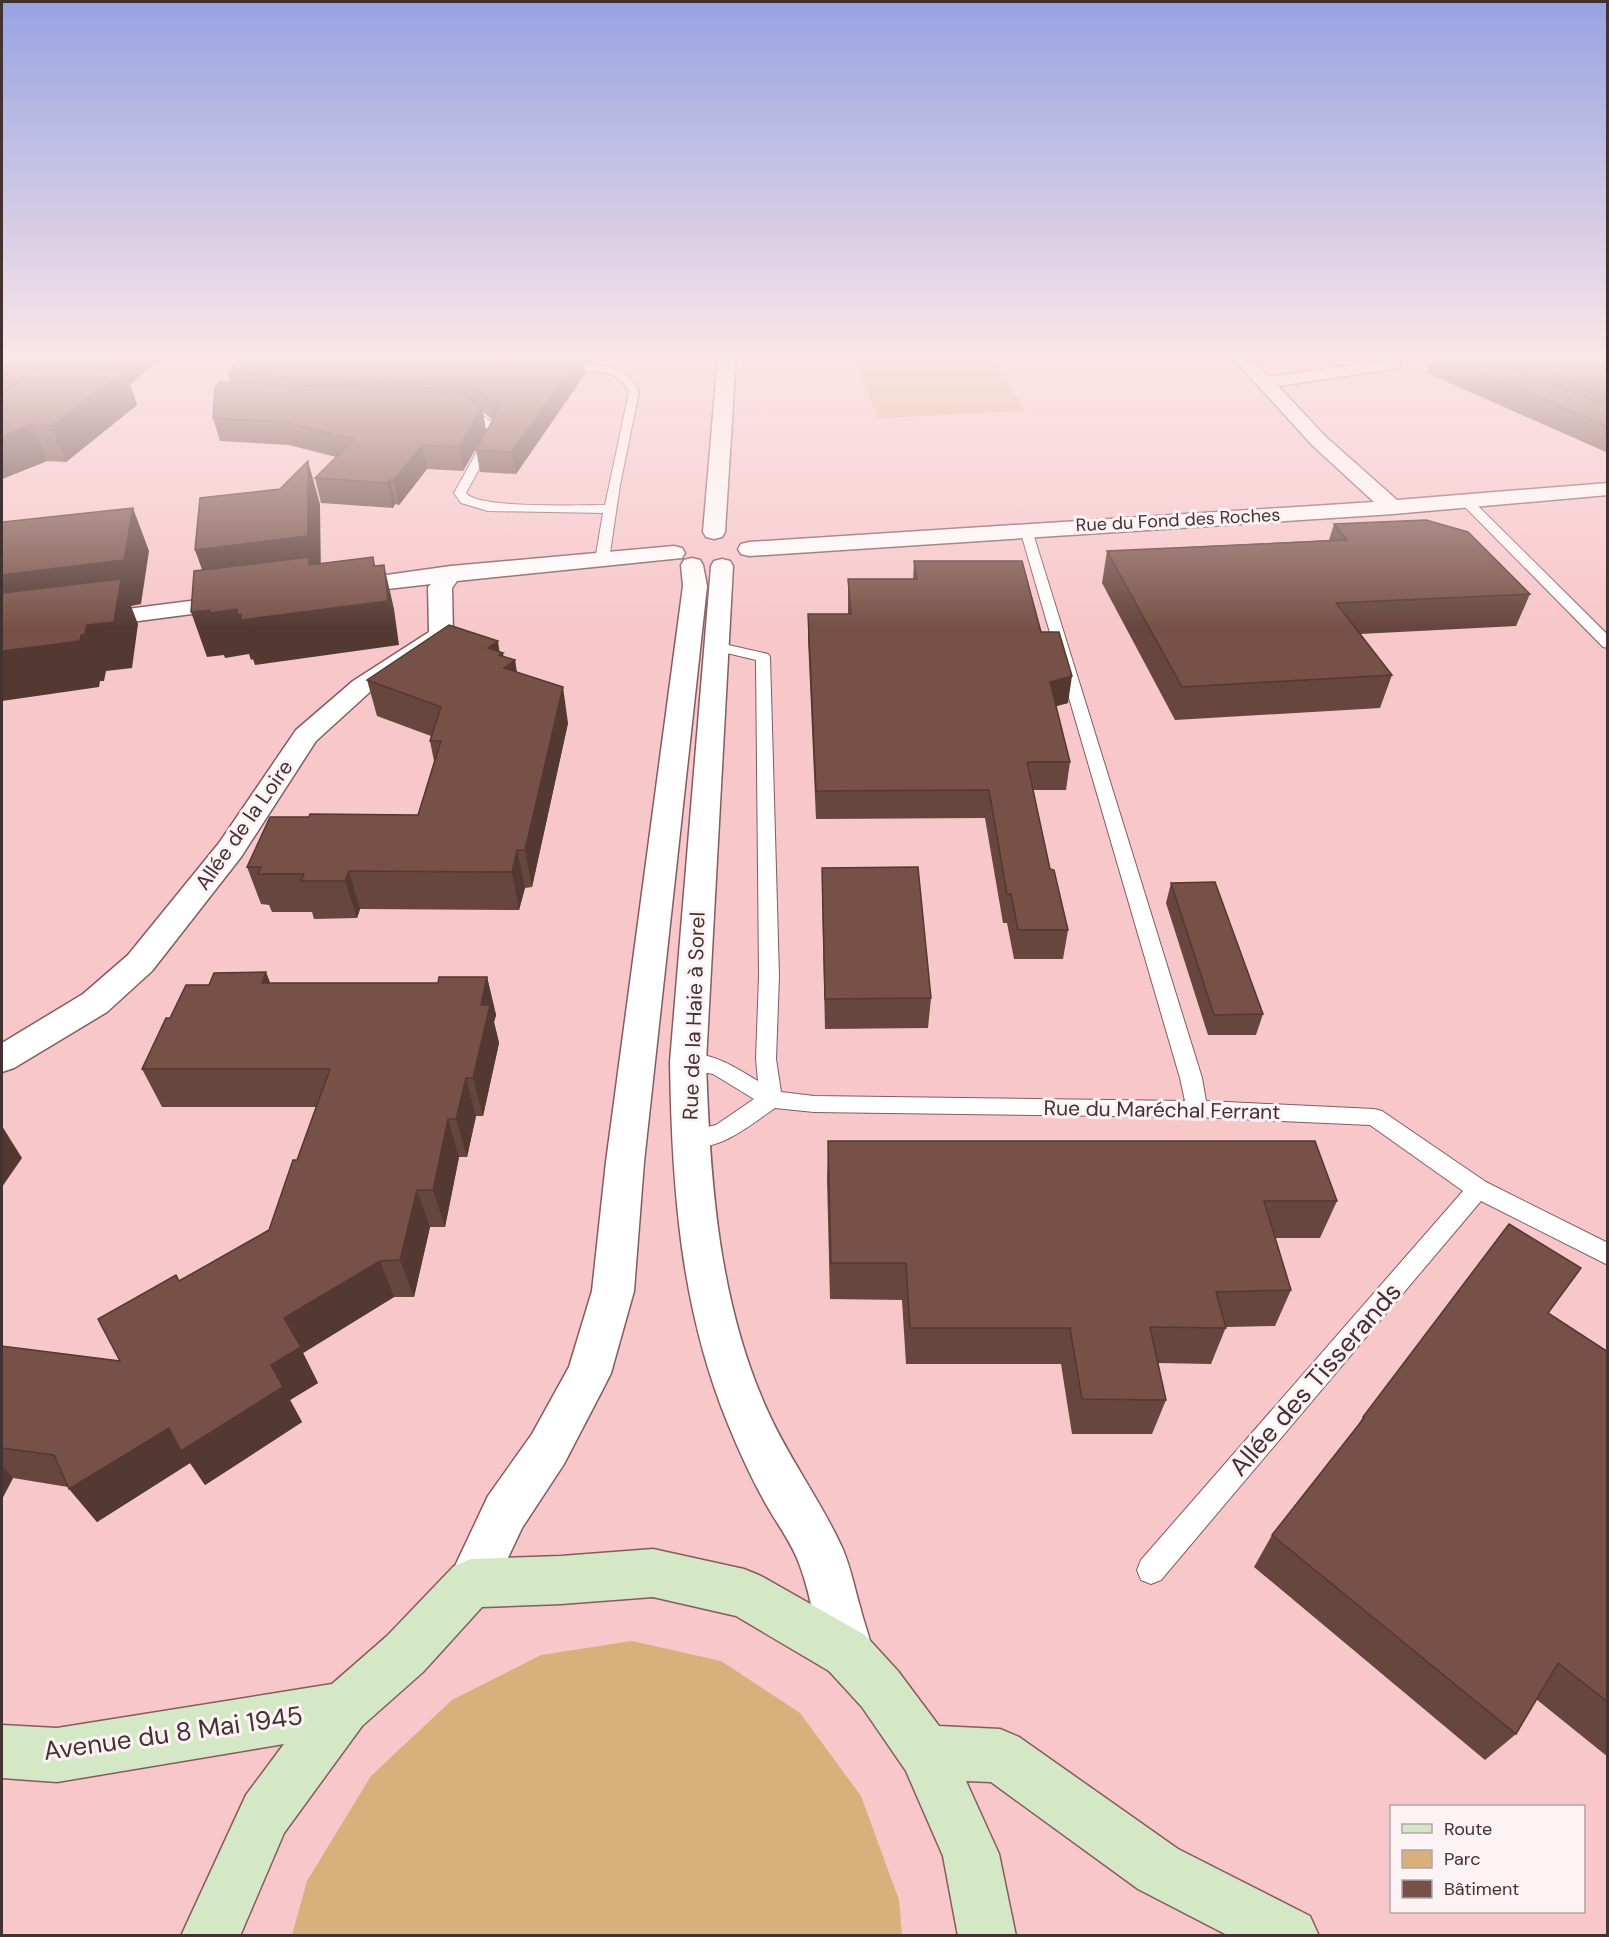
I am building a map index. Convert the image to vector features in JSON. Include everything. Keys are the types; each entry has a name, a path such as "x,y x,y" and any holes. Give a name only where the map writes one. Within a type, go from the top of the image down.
{"street":[{"name":"Rue de la Haie à Sorel","path":"471,1583 505,1512 548,1449 589,1373 613,1291 626,1150 695,586 705,548 717,446"},
{"path":"1325,446 1393,507"},
{"name":"Rue du Fond des Roches","path":"705,548 1393,507 1608,489"},
{"name":"Rue de la Haie à Sorel","path":"705,548 715,646 688,1062 690,1139 697,1225 712,1311 730,1372 750,1423 781,1486 822,1557 847,1653"},
{"path":"321,591 451,573 602,560 705,548"},
{"name":"Allée de la Loire","path":"2,1059 95,1003 140,963 230,850 306,736 362,686 441,635 440,587 451,573"},
{"path":"2,632 262,598"},
{"path":"210,1935 265,1814 344,1708 405,1654 471,1583 561,1580 653,1573 744,1593 847,1653 880,1689 925,1752 971,1854 987,1935"},
{"name":"Avenue du 8 Mai 1945","path":"2,1752 57,1755 344,1708"},
{"path":"925,1752 1000,1756 1158,1869 1290,1935"}],"lane":[{"path":"485,446 460,493 465,500 488,507 610,509"},
{"path":"602,560 623,446"},
{"path":"1467,502 1608,644"},
{"path":"1026,530 1191,1078 1197,1109"},
{"path":"690,1139 722,1132 771,1099 766,1059 769,976 763,657 715,646"},
{"name":"Rue du Maréchal Ferrant","path":"688,1062 718,1067 771,1099 814,1104 1197,1109 1374,1117 1479,1189 1608,1255"},
{"name":"Allée des Tisserands","path":"1151,1570 1479,1189"}],"green space":[{"path":"632,1641 721,1661 800,1713 861,1796 899,1900 902,1935 292,1935 307,1881 371,1776 452,1700 541,1655"}],"building":[{"path":"347,446 421,446 394,480 387,483 315,478"},
{"path":"478,446 516,446 512,452 476,450"},
{"path":"308,461 308,536 195,550 200,498 280,489"},
{"path":"133,508 124,560 2,575 2,520 3,522"},
{"path":"1426,520 1468,532 1530,594 1336,603 1392,675 1182,687 1107,551 1347,540 1334,524"},
{"path":"309,557 309,565 373,557 374,566 384,565 388,601 241,620 241,614 237,615 237,609 210,613 210,610 191,612 194,571"},
{"path":"914,561 1022,561 1041,632 1059,632 1072,676 1050,682 1070,762 1027,762 1050,869 1054,870 1068,930 1018,930 1011,894 1007,894 989,790 816,791 808,614 851,614 848,579 917,579"},
{"path":"121,579 114,622 87,625 80,641 2,651 2,593"},
{"path":"449,625 498,641 488,648 503,653 499,655 515,660 504,668 563,687 525,850 517,850 512,872 349,871 345,881 301,881 304,874 258,874 261,867 247,867 270,817 309,817 310,814 418,815 441,741 430,741 441,707 367,680"},
{"path":"918,867 931,998 825,999 822,868"},
{"path":"1215,882 1263,1014 1214,1015 1171,883"},
{"path":"266,972 262,983 438,983 439,977 487,977 481,1005 490,1005 473,1078 466,1078 456,1119 448,1119 433,1190 417,1190 400,1260 380,1261 284,1318 301,1347 271,1365 283,1387 181,1451 169,1428 69,1489 54,1455 2,1448 2,1346 120,1361 98,1319 176,1275 179,1281 269,1230 293,1160 297,1160 330,1069 142,1069 166,1018 170,1018 186,985 209,985 214,973"},
{"path":"828,1141 1315,1141 1337,1201 1264,1201 1291,1290 1216,1292 1226,1328 1150,1327 1166,1400 1082,1399 1070,1328 910,1328 906,1263 831,1263"},
{"path":"1509,1224 1581,1268 1548,1313 1608,1352 1608,1702 1558,1663 1516,1734 1272,1535 1364,1418"}]}
